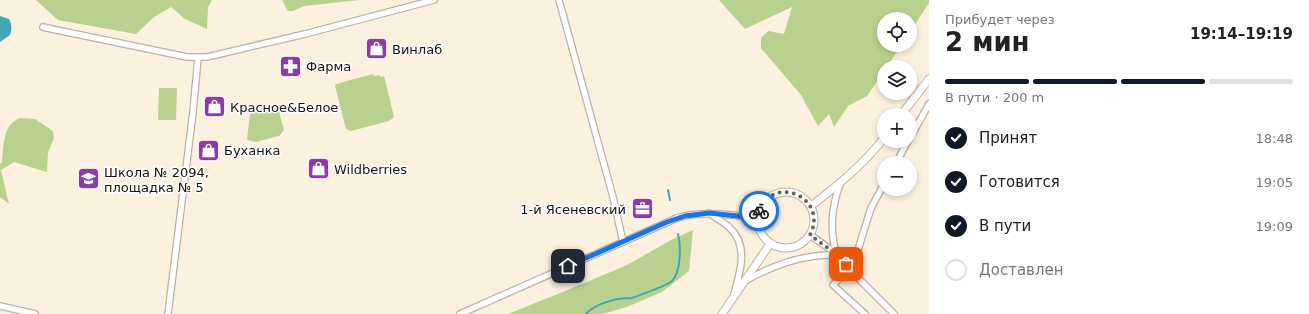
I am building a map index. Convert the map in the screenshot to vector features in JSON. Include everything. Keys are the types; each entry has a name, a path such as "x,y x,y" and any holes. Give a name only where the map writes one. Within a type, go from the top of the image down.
{"street":[{"path":"43,27 198,58 208,57 305,34 434,0"},
{"path":"559,0 623,242"},
{"path":"168,314 193,112 198,58"},
{"path":"906,108 929,79"},
{"path":"917,125 929,104"},
{"path":"811,206 840,184 862,164 877,146"},
{"path":"836,255 832,236 832,215 835,198 840,184"},
{"path":"788,192 799,195 811,206 814,221 810,235 802,243 792,248 781,248 770,244 760,233 757,218 760,207 767,198 772,195 788,192"},
{"path":"865,314 833,285 850,268 857,253 871,208 878,196"},
{"path":"709,213 731,228 739,243 741,264 732,298"},
{"path":"460,314 667,222 685,216 709,213 757,218"},
{"path":"810,235 855,272 859,280 894,314"},
{"path":"722,314 770,244"},
{"path":"744,282 764,270 782,264 818,255 836,255"},
{"path":"0,306 35,314"}],"green space":[{"path":"36,0 212,0 208,7 207,29 185,19 171,7 154,17 136,34 58,20"},
{"path":"282,0 360,0 304,6 293,11 288,11"},
{"path":"719,0 929,0 929,3 917,21 917,12 877,12 877,52 897,52 891,60 877,60 877,81 867,96 848,106 834,127 829,114 818,126 801,95 761,48 761,38 768,31 784,34 792,7 745,29"},
{"path":"373,74 374,76 384,76 394,117 389,121 351,131 346,129 335,86 336,84"},
{"path":"159,88 177,88 176,120 158,120"},
{"path":"277,105 284,130 279,136 256,142 247,140 250,113"},
{"path":"20,118 35,119 53,131 54,138 48,152 47,172 14,162 1,170 9,204 0,197 0,164 2,162 7,131 14,121"},
{"path":"693,230 689,271 662,292 627,307 602,314 508,314 627,265 671,240"}],"water":[{"path":"0,16 9,19 11,23 11,31 10,35 0,42"}],"waterway":[{"path":"668,190 670,200"},
{"path":"586,314 594,307 604,303 632,298 670,283 675,277 679,265 680,245 678,234"}],"way so far":[{"path":"759,211 763,202 767,198 777,193 788,192 799,195 811,206 813,211 814,226 810,235 846,264"}],"place":[{"name":"Винлаб","path":"376,49"},
{"name":"Фарма","path":"291,66"},
{"name":"Красное&Белое","path":"214,107"},
{"name":"Буханка","path":"209,150"},
{"name":"Wildberries","path":"318,169"},
{"name":"Школа № 2094, площадка № 5","path":"89,179"},
{"name":"1-й Ясеневский","path":"642,209"}],"route":[{"path":"568,266 677,218 693,214 709,213 757,218 759,211"}]}
